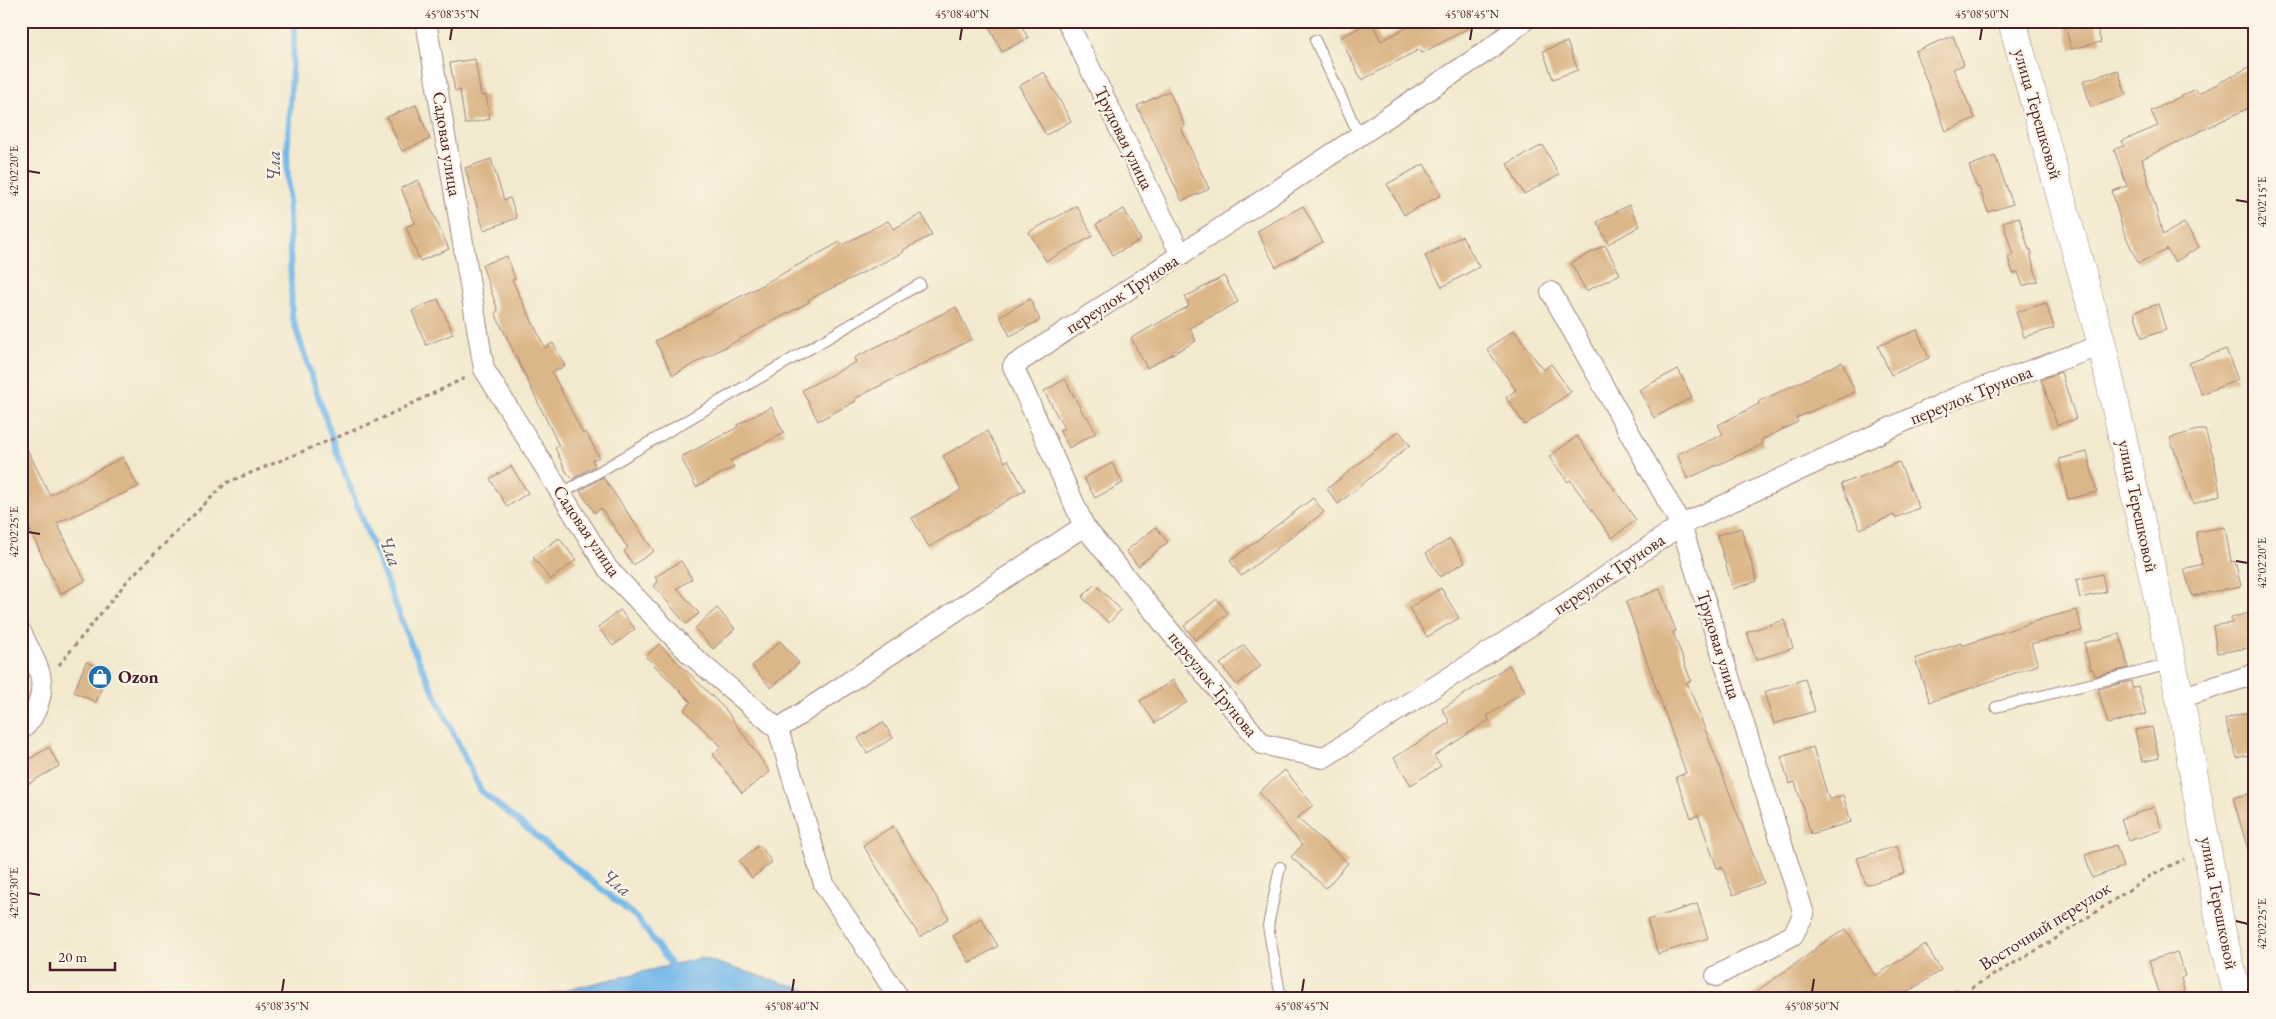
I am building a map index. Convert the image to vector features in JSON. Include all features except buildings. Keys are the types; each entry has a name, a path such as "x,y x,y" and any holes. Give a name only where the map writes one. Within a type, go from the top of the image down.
{"street":[{"name":"Садовая улица","path":"426,21 484,369 608,569 690,654 778,729"},
{"name":"Трудовая улица","path":"1067,21 1181,255"},
{"name":"переулок Трунова","path":"1524,21 1490,48 1013,366 1084,526 1262,744 1323,758 1577,596 1681,525 1959,396 2102,345"},
{"name":"улица Терешковой","path":"2012,21 2102,345 2180,698 2221,928 2238,998"},
{"name":"Трудовая улица","path":"1551,292 1681,525 1804,914 1793,935 1716,976"},
{"path":"899,998 824,884 778,729 1084,526"},
{"path":"21,632 41,681 34,715 21,730"},
{"path":"2180,698 2255,674"}],"lane":[{"path":"1315,40 1360,135"},
{"path":"561,494 920,284"},
{"path":"1996,707 2172,664"},
{"path":"1280,867 1268,926 1281,998"}],"path":[{"path":"41,681 128,580 226,483 374,422 484,369"},
{"name":"Восточный переулок","path":"1958,997 2049,943 2150,876 2208,848"}],"water":[{"path":"701,958 815,993 819,998 533,998"}],"waterway":[{"name":"Чла","path":"295,21 287,154 292,317 337,453 410,642 481,791 637,918 672,966 672,975"}],"place":[{"name":"Ozon","path":"100,677"}]}
